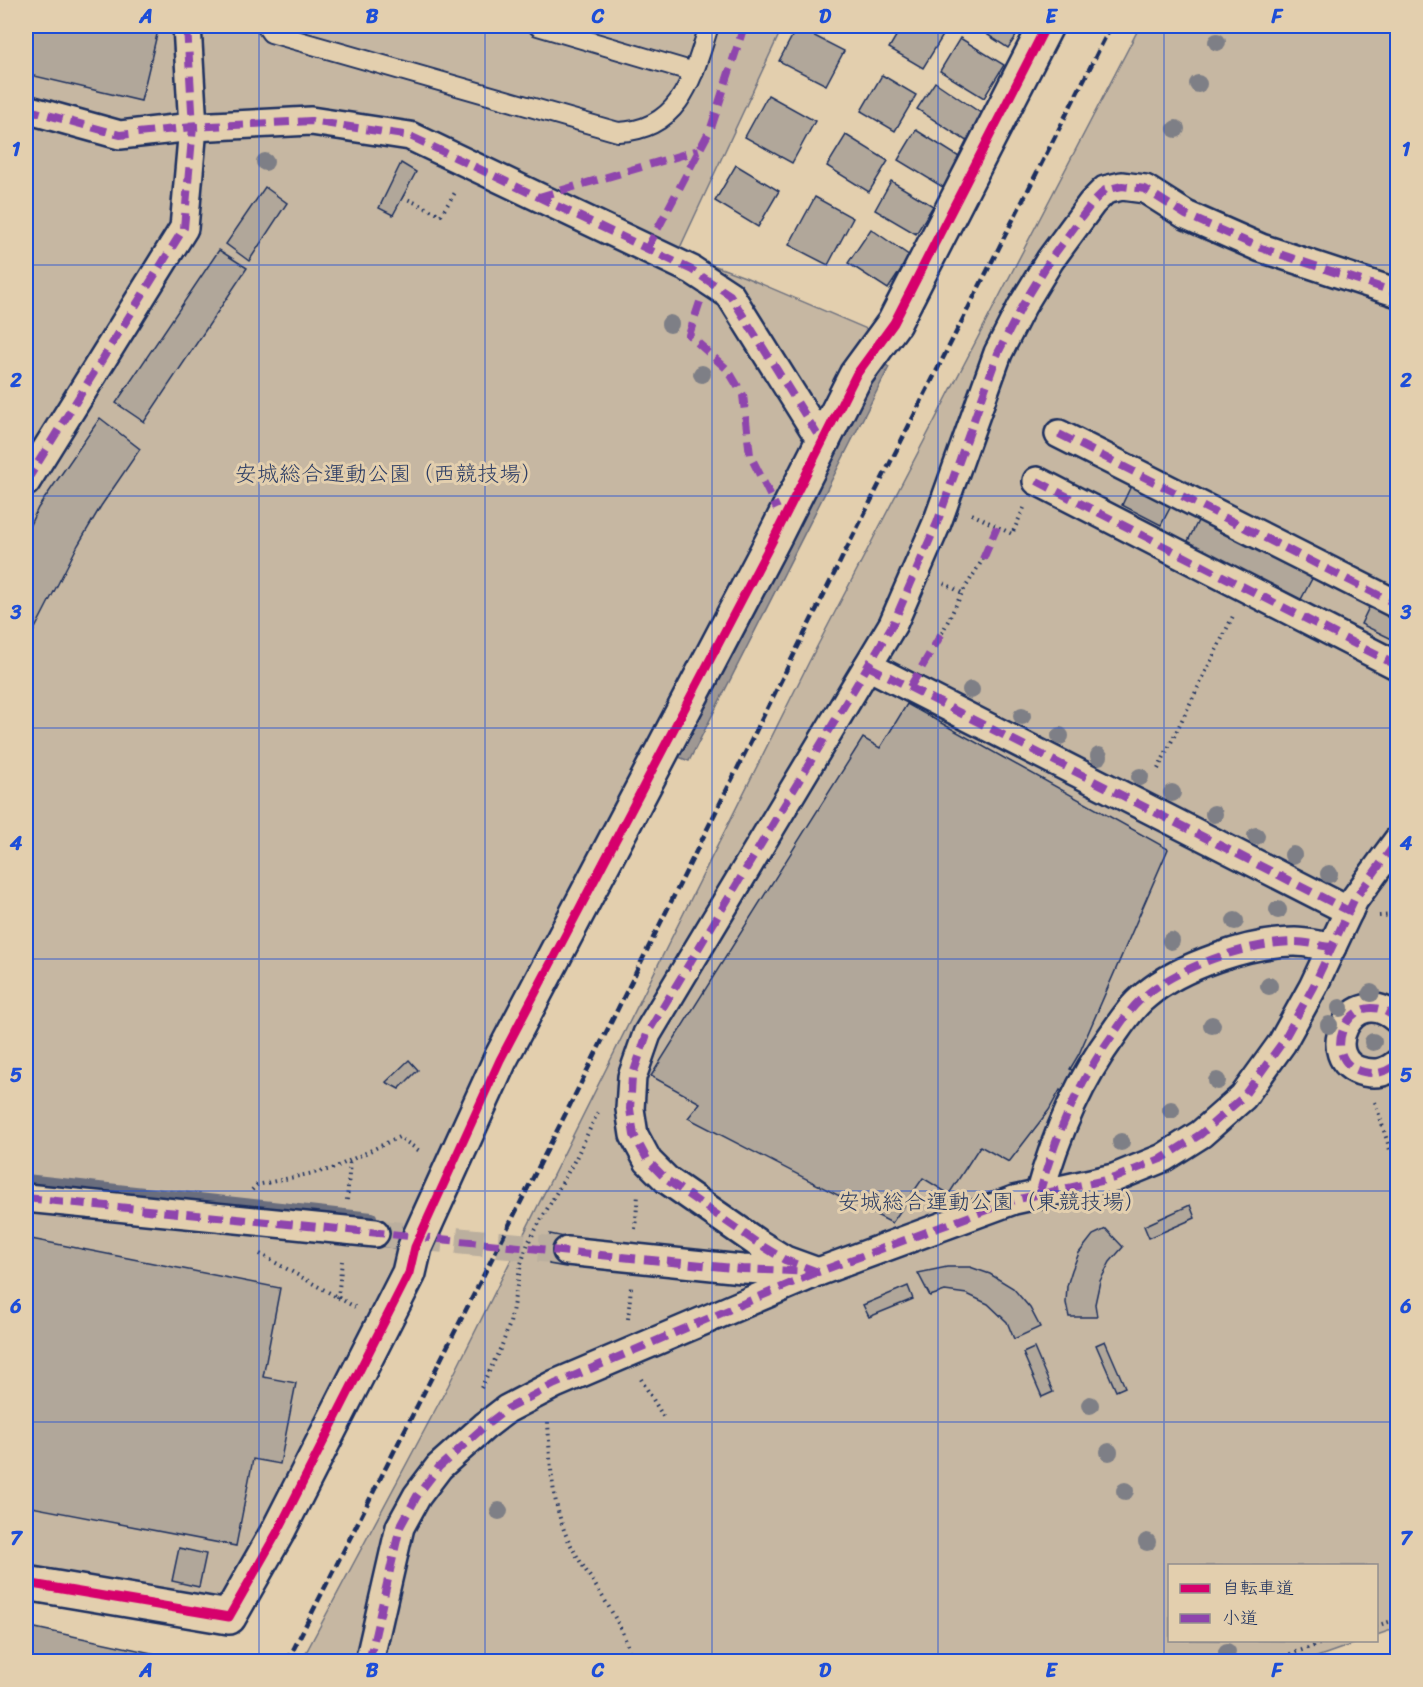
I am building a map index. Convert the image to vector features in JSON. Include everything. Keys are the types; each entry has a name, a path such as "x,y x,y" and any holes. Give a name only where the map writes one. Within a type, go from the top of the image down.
{"street":[{"path":"26,482 184,228 193,127 187,26"},
{"path":"26,1583 229,1617 278,1530 409,1274 415,1246 500,1060 776,534 856,375 894,323 1046,26"},
{"path":"26,109 120,135 193,127 310,121 410,136 692,270 730,295 817,434"},
{"path":"818,1272 785,1260 756,1242 667,1180 648,1161 634,1135 630,1109 632,1077 647,1034 893,624 937,523 987,381 1003,343 1050,260 1092,203 1105,190 1122,186 1145,189 1186,215 1261,248 1398,292"},
{"path":"1059,434 1398,605"},
{"path":"1037,481 1398,666"},
{"path":"868,666 1349,911"},
{"path":"369,1662 400,1527 417,1496 439,1467 485,1426 507,1409 548,1388 818,1272 1014,1200 1114,1178 1163,1158 1201,1134 1243,1097 1282,1043 1313,987 1349,911 1372,874 1398,840"},
{"path":"1039,1195 1059,1132 1079,1089 1125,1017 1145,995 1197,964 1258,946 1296,942 1332,947"},
{"path":"1398,1020 1388,1012 1377,1008 1366,1009 1356,1012 1348,1019 1342,1028 1340,1037 1340,1047 1344,1058 1359,1071 1380,1074 1398,1063"},
{"path":"26,1198 375,1233"},
{"path":"567,1251 742,1269 818,1272"}],"lane":[{"path":"266,26 271,33 618,132 634,132 664,117 677,105 694,72 709,26"},
{"path":"538,26 694,72"}],"path":[{"path":"403,197 441,215 457,190"},
{"path":"945,500 1012,534"},
{"path":"942,633 962,593 983,559"},
{"path":"1158,769 1247,588"},
{"path":"1398,898 1398,921"},
{"path":"1365,1073 1390,1150"},
{"path":"359,1309 246,1245 245,1220 249,1193 257,1185 332,1169 399,1137 424,1154"},
{"path":"347,1206 350,1161"},
{"path":"338,1298 343,1252"},
{"path":"631,1286 626,1354 664,1418"},
{"path":"548,1388 552,1480 559,1516 567,1537 584,1568 621,1627 631,1662"},
{"path":"1378,1626 1398,1619"},
{"path":"1268,1662 1328,1642"}],"green space":[{"name":"安城総合運動公園（西競技場）","path":"26,26 783,26 678,252 745,277 874,332 369,1315 225,1609 26,1572"},
{"name":"安城総合運動公園（東競技場）","path":"1140,26 1397,26 1397,1628 1378,1635 1378,1564 1168,1564 1168,1642 1359,1642 1303,1662 301,1662 448,1386 809,662"}],"shaded area":[{"path":"876,359 889,367 689,761 674,755"}],"building":[{"path":"26,26 159,26 141,101 26,74"},
{"path":"902,26 941,26 947,29 923,68 889,48"},
{"path":"974,26 1023,26 1008,48"},
{"path":"797,27 844,51 826,85 779,61"},
{"path":"960,38 1004,65 984,98 940,71"},
{"path":"882,75 916,95 895,131 861,111"},
{"path":"935,82 988,118 971,144 917,109"},
{"path":"768,95 815,121 792,163 745,137"},
{"path":"916,130 964,160 946,189 898,160"},
{"path":"846,135 888,161 869,192 827,166"},
{"path":"401,163 416,172 393,215 379,208"},
{"path":"736,165 779,191 758,227 715,201"},
{"path":"891,181 933,206 916,234 875,210"},
{"path":"265,187 287,203 249,261 226,244"},
{"path":"815,197 853,218 828,265 789,245"},
{"path":"871,229 910,256 888,289 848,263"},
{"path":"219,250 247,268 144,422 116,403"},
{"path":"100,418 140,449 101,506 78,545 26,646 26,533 38,508"},
{"path":"1131,486 1171,506 1161,525 1122,505"},
{"path":"1201,515 1315,573 1298,605 1185,547"},
{"path":"1371,603 1398,617 1398,642 1361,624"},
{"path":"907,704 1168,849 1079,1054 1070,1069 1075,1072 1064,1094 1060,1090 1049,1110 1009,1162 980,1146 949,1194 923,1178 892,1223 688,1118 700,1103 651,1076 863,738 880,748"},
{"path":"409,1060 418,1070 399,1089 386,1082"},
{"path":"1190,1205 1195,1218 1149,1238 1144,1226"},
{"path":"376,1222 402,1225 403,1249 373,1245"},
{"path":"1106,1229 1123,1247 1110,1262 1100,1281 1095,1304 1097,1317 1069,1317 1066,1303 1067,1286 1079,1253 1093,1235"},
{"path":"550,1234 569,1238 566,1267 549,1264"},
{"path":"26,1238 280,1288 263,1377 296,1383 280,1464 253,1459 236,1546 26,1506"},
{"path":"947,1267 970,1267 990,1274 1013,1288 1030,1308 1040,1327 1014,1339 1007,1322 988,1304 967,1294 945,1291 930,1296 918,1273"},
{"path":"908,1286 913,1299 869,1317 863,1305"},
{"path":"1105,1341 1125,1387 1116,1391 1096,1345"},
{"path":"1034,1348 1053,1392 1042,1397 1023,1353"},
{"path":"179,1548 206,1554 199,1587 172,1581"},
{"path":"26,1626 161,1655 159,1662 26,1662"}],"waterway":[{"path":"26,1179 372,1217"}],"tunnel":[{"path":"375,1233 567,1251"}],"railway":[{"path":"287,1662 570,1105 844,554 1111,26"}],"marked path":[{"path":"26,482 184,228 193,127 187,26"},
{"path":"647,249 711,128 744,26"},
{"path":"26,109 120,135 193,127 311,121 410,136 692,270 730,295 817,434"},
{"path":"539,197 699,150"},
{"path":"818,1272 785,1260 756,1242 667,1180 648,1161 634,1135 630,1109 632,1077 647,1034 893,624 937,523 998,353 1022,306 1050,260 1092,203 1105,190 1122,186 1145,189 1186,215 1261,248 1398,293"},
{"path":"700,302 689,335 728,370 743,395 750,455 777,509"},
{"path":"1059,434 1398,605"},
{"path":"1037,481 1398,666"},
{"path":"983,559 997,527"},
{"path":"910,687 942,633"},
{"path":"868,666 1349,911"},
{"path":"26,1198 742,1269 818,1272 1014,1200 1114,1178 1163,1158 1201,1134 1243,1097 1282,1043 1313,987 1354,900 1398,840"},
{"path":"1039,1195 1052,1152 1079,1090 1101,1052 1141,999 1177,974 1237,951 1295,942 1332,947"},
{"path":"1398,1020 1381,1009 1366,1009 1353,1015 1345,1026 1340,1040 1342,1054 1349,1065 1364,1072 1382,1072 1398,1063"},
{"path":"369,1662 400,1527 417,1496 439,1467 485,1426 507,1409 555,1384 815,1273"}],"cycle path":[{"path":"26,1583 229,1617 278,1531 409,1273 415,1247 500,1060 776,534 856,375 894,323 1046,26"}]}
